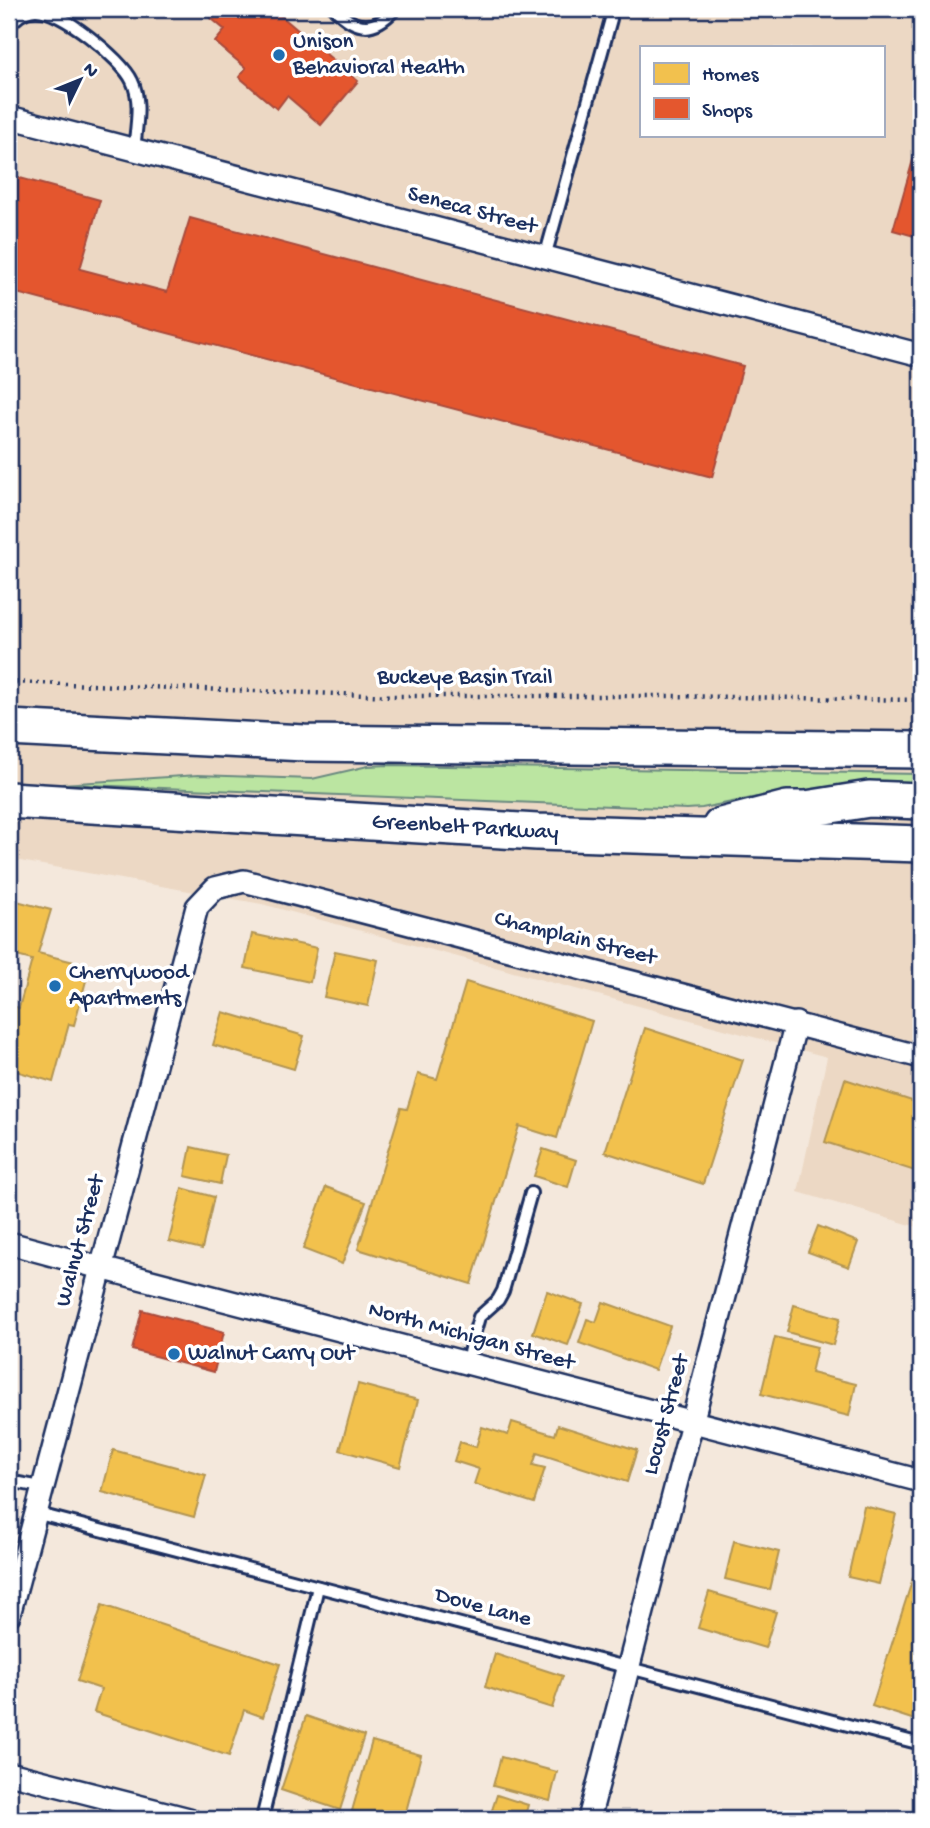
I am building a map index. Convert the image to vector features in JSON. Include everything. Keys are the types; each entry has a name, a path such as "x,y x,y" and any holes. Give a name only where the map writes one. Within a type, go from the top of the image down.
{"main road":[{"path":"9,728 304,743 921,750"},
{"path":"681,836 787,809 806,809 869,799 921,801"},
{"name":"Greenbelt Parkway","path":"9,800 537,832 921,844"}],"street":[{"name":"Seneca Street","path":"9,117 921,355"},
{"name":"Champlain Street","path":"215,888 244,881 921,1057"},
{"name":"Walnut Street","path":"9,1615 197,906 215,888"},
{"name":"Locust Street","path":"589,1819 796,1023"},
{"name":"North Michigan Street","path":"9,1242 921,1481"},
{"path":"9,1773 189,1819"}],"lane":[{"path":"335,9 360,25 372,26 385,20 395,9"},
{"path":"9,27 14,18 35,10 52,14 95,40 119,62 132,80 138,97 134,150"},
{"path":"545,257 611,19"},
{"path":"466,1363 479,1317 498,1300 503,1291 531,1193"},
{"path":"9,1481 41,1487"},
{"name":"Dove Lane","path":"34,1513 921,1744"},
{"path":"262,1819 318,1587"}],"path":[{"name":"Buckeye Basin Trail","path":"9,682 394,696 671,696 921,700"}],"shaded area":[{"path":"9,9 921,9 921,1228 798,1192 827,1057 262,904 9,859"}],"green space":[{"path":"368,766 921,774 921,786 797,799 757,797 687,809 62,784 198,775 312,779"}],"building: Homes":[{"name":"Cherrywood Apartments","path":"9,899 51,910 38,953 90,966 74,1025 69,1024 53,1082 9,1069 9,1024 13,1006 19,1008 32,960 9,954"},
{"path":"252,934 317,948 310,982 245,968"},
{"path":"335,951 378,960 368,1006 324,997"},
{"path":"466,982 592,1021 557,1138 519,1126 471,1284 358,1249 401,1108 407,1109 418,1074 437,1079"},
{"path":"223,1012 304,1036 294,1069 213,1045"},
{"path":"645,1028 743,1060 703,1184 605,1152"},
{"path":"845,1079 921,1104 921,1173 825,1142"},
{"path":"191,1147 226,1155 220,1184 185,1176"},
{"path":"543,1149 576,1160 568,1187 534,1176"},
{"path":"326,1187 366,1202 342,1264 303,1249"},
{"path":"182,1188 214,1197 202,1249 169,1241"},
{"path":"818,1226 858,1242 849,1267 808,1252"},
{"path":"547,1291 583,1304 568,1345 533,1333"},
{"path":"603,1302 670,1326 655,1370 579,1343 587,1319 596,1322"},
{"path":"794,1305 840,1318 833,1345 787,1332"},
{"path":"775,1337 817,1347 811,1373 856,1384 849,1416 761,1394"},
{"path":"358,1384 418,1400 400,1467 340,1450"},
{"path":"512,1422 555,1435 558,1425 637,1450 627,1482 537,1453 533,1465 545,1468 534,1503 474,1484 479,1469 454,1461 460,1442 476,1447 482,1427 508,1435"},
{"path":"113,1450 206,1475 194,1517 102,1492"},
{"path":"864,1506 896,1514 879,1584 848,1577"},
{"path":"734,1541 779,1552 770,1590 725,1579"},
{"path":"921,1553 921,1722 872,1706"},
{"path":"709,1592 776,1612 765,1648 698,1628"},
{"path":"102,1605 280,1664 263,1717 244,1710 229,1756 94,1712 101,1689 77,1681"},
{"path":"495,1654 563,1676 552,1708 485,1687"},
{"path":"306,1716 364,1736 340,1810 281,1790"},
{"path":"372,1741 421,1755 404,1819 380,1819 352,1811"},
{"path":"501,1757 557,1772 550,1801 493,1786"},
{"path":"497,1795 528,1805 524,1819 489,1819"}],"building: Shops":[{"name":"Unison Behavioral Health","path":"200,9 273,9 358,81 321,125 287,96 277,109 239,77 246,68 215,42 225,30"},
{"path":"921,132 921,238 893,230"},
{"path":"9,175 100,200 80,269 167,292 190,218 743,366 712,477 9,291"},
{"path":"142,1310 224,1332 214,1372 132,1350"}],"place":[{"name":"Unison Behavioral Health","path":"279,55"},
{"name":"Cherrywood Apartments","path":"55,986"},
{"name":"Walnut Carry Out","path":"174,1354"}]}
